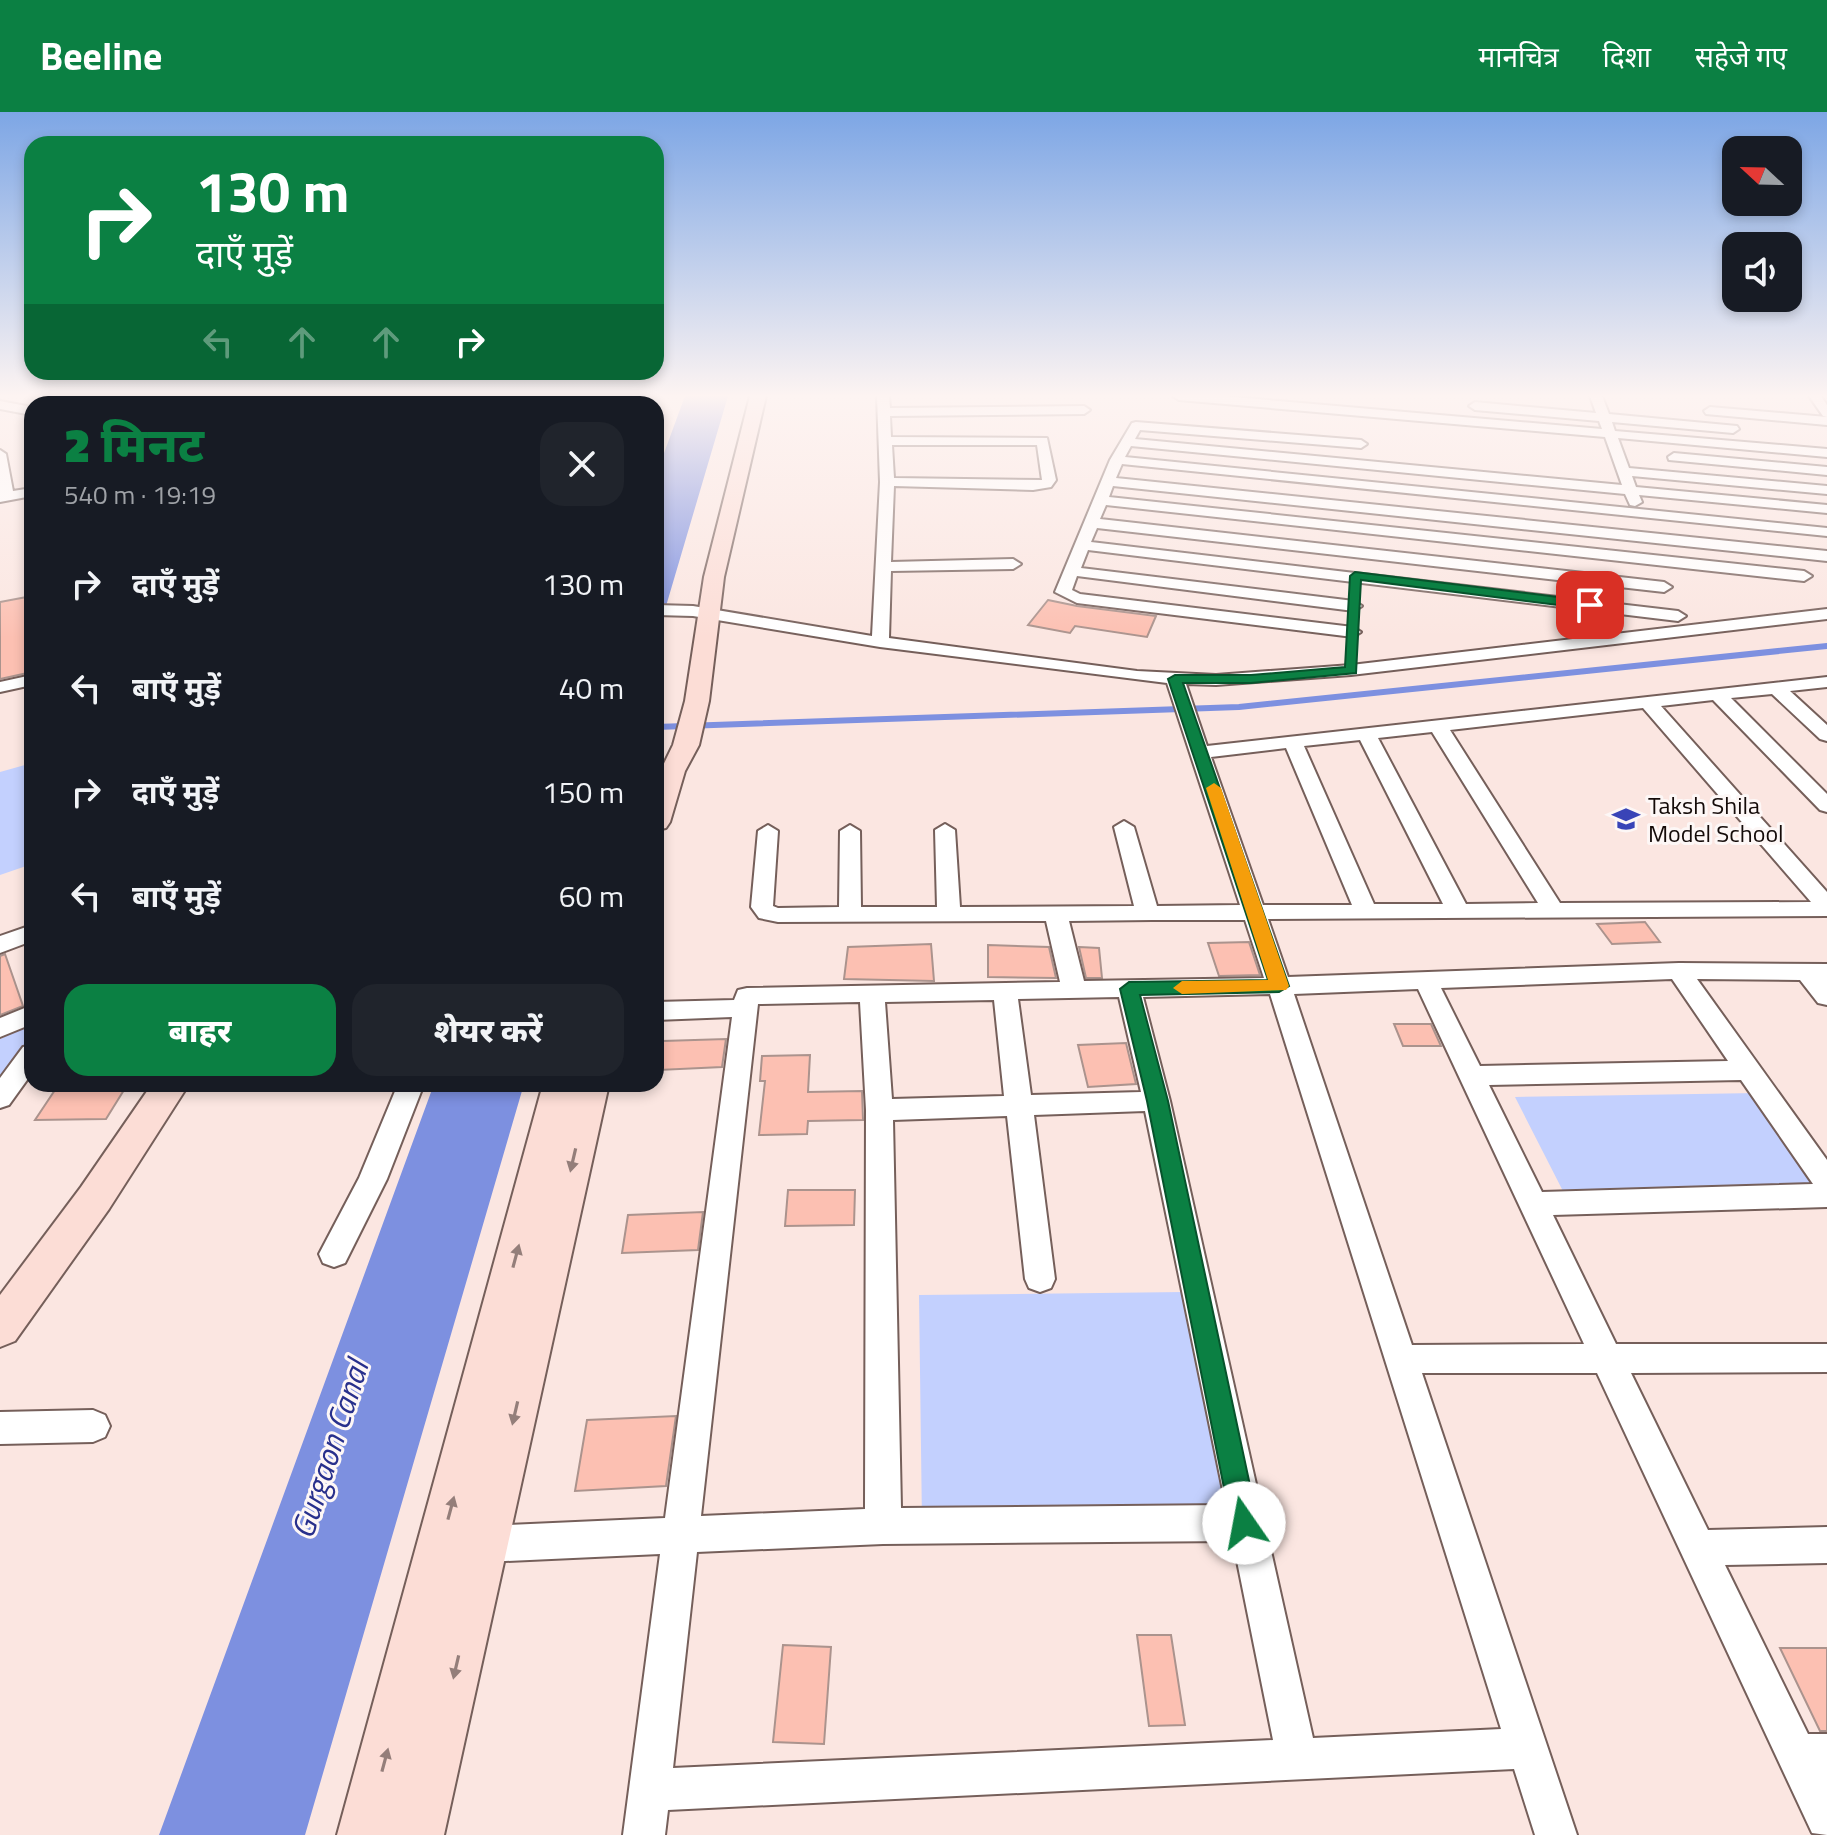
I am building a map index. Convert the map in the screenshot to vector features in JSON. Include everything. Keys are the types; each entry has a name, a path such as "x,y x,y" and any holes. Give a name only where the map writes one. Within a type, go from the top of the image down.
{"main road":[{"path":"664,796 672,771 669,749 688,701 692,612 725,476"},
{"path":"692,612 733,476"},
{"path":"0,1328 95,1198 166,1092"},
{"path":"365,1835 559,1092"},
{"path":"416,1835 589,1092"}],"street":[{"path":"2,476 4,498 24,494"},
{"path":"880,642 887,476"},
{"path":"887,482 1033,486 1046,484 1048,476"},
{"path":"1111,476 1063,592 1077,598 1352,651"},
{"path":"1283,476 1827,532"},
{"path":"1352,651 1360,476"},
{"path":"1489,476 1827,509"},
{"path":"1624,476 1653,560 1682,623"},
{"path":"1680,476 1827,490"},
{"path":"1109,481 1827,556"},
{"path":"1102,500 1804,576"},
{"path":"1093,523 1664,587"},
{"path":"1082,545 1355,576 1682,623"},
{"path":"884,567 1013,564"},
{"path":"1071,571 1354,606"},
{"path":"664,610 692,612 880,642 1175,679 1251,679 1352,651 1827,614"},
{"path":"1175,679 1193,724 1255,912 1556,1835"},
{"path":"0,687 24,682"},
{"path":"1202,752 1827,682"},
{"path":"1776,688 1827,735"},
{"path":"1717,694 1827,806"},
{"path":"1647,702 1827,908"},
{"path":"1438,726 1554,911"},
{"path":"1366,733 1458,911"},
{"path":"1293,742 1366,912"},
{"path":"1124,827 1148,914"},
{"path":"945,830 949,914"},
{"path":"768,831 763,910 778,915 1827,908"},
{"path":"850,831 850,915"},
{"path":"1056,914 1074,990"},
{"path":"0,945 24,935"},
{"path":"1679,971 1827,1182"},
{"path":"644,1835 747,996 1279,986 1679,971 1817,972 1827,997"},
{"path":"1425,979 1698,1548 1812,1754 1827,1818"},
{"path":"1129,989 1157,1101 1244,1523 1297,1758"},
{"path":"1005,991 1040,1279"},
{"path":"872,994 879,1110 883,1526"},
{"path":"664,1011 746,1008"},
{"path":"0,1028 24,1018"},
{"path":"0,1098 24,1065"},
{"path":"1471,1076 1748,1070"},
{"path":"334,1254 373,1179 408,1092"},
{"path":"879,1110 1157,1101"},
{"path":"1533,1204 1827,1195"},
{"path":"1401,1359 1827,1358"},
{"path":"0,1428 93,1426"},
{"path":"485,1544 883,1526 1244,1523"},
{"path":"1698,1548 1827,1545"},
{"path":"650,1790 1528,1748"}],"shaded area":[{"path":"24,765 24,867 0,875 0,772"},
{"path":"24,1028 24,1052 0,1083 0,1039"},
{"path":"1758,1093 1827,1192 1566,1197 1515,1097"},
{"path":"1184,1292 1229,1520 922,1524 919,1295"}],"water":[{"path":"664,476 704,476 664,613"},
{"name":"Gurgaon Canal","path":"431,1092 522,1092 305,1835 159,1835"}],"building":[{"path":"24,598 24,674 0,679 0,602"},
{"path":"1048,600 1156,616 1147,637 1075,626 1070,633 1028,625"},
{"path":"1645,922 1660,942 1612,944 1597,924"},
{"path":"1249,942 1260,975 1219,976 1208,943"},
{"path":"931,944 934,981 844,979 848,947"},
{"path":"988,945 1049,947 1056,978 988,977"},
{"path":"1079,947 1099,948 1102,978 1086,978"},
{"path":"5,954 23,1006 0,1015 0,956"},
{"path":"1394,1024 1431,1024 1441,1046 1403,1046"},
{"path":"726,1039 722,1067 664,1070 664,1041"},
{"path":"1126,1043 1136,1084 1088,1087 1078,1045"},
{"path":"810,1055 808,1092 862,1091 863,1120 808,1121 807,1134 759,1135 765,1081 760,1081 762,1056"},
{"path":"54,1092 123,1092 106,1119 35,1120"},
{"path":"788,1190 855,1190 854,1225 785,1226"},
{"path":"703,1212 698,1250 622,1253 628,1215"},
{"path":"676,1416 666,1486 575,1491 587,1420"},
{"path":"1137,1635 1171,1635 1185,1725 1149,1726"},
{"path":"783,1645 831,1647 824,1744 773,1742"},
{"path":"1780,1648 1827,1648 1827,1731 1820,1731"}],"waterway":[{"path":"664,727 1239,707 1827,646"}],"slow traffic":[{"path":"1182,988 1279,986 1214,788"}],"place":[{"name":"Taksh Shila Model School","path":"1626,819"}],"route":[{"path":"1244,1523 1157,1101 1129,989 1279,986 1193,724 1175,679 1251,679 1351,670 1355,576 1590,605"}]}
